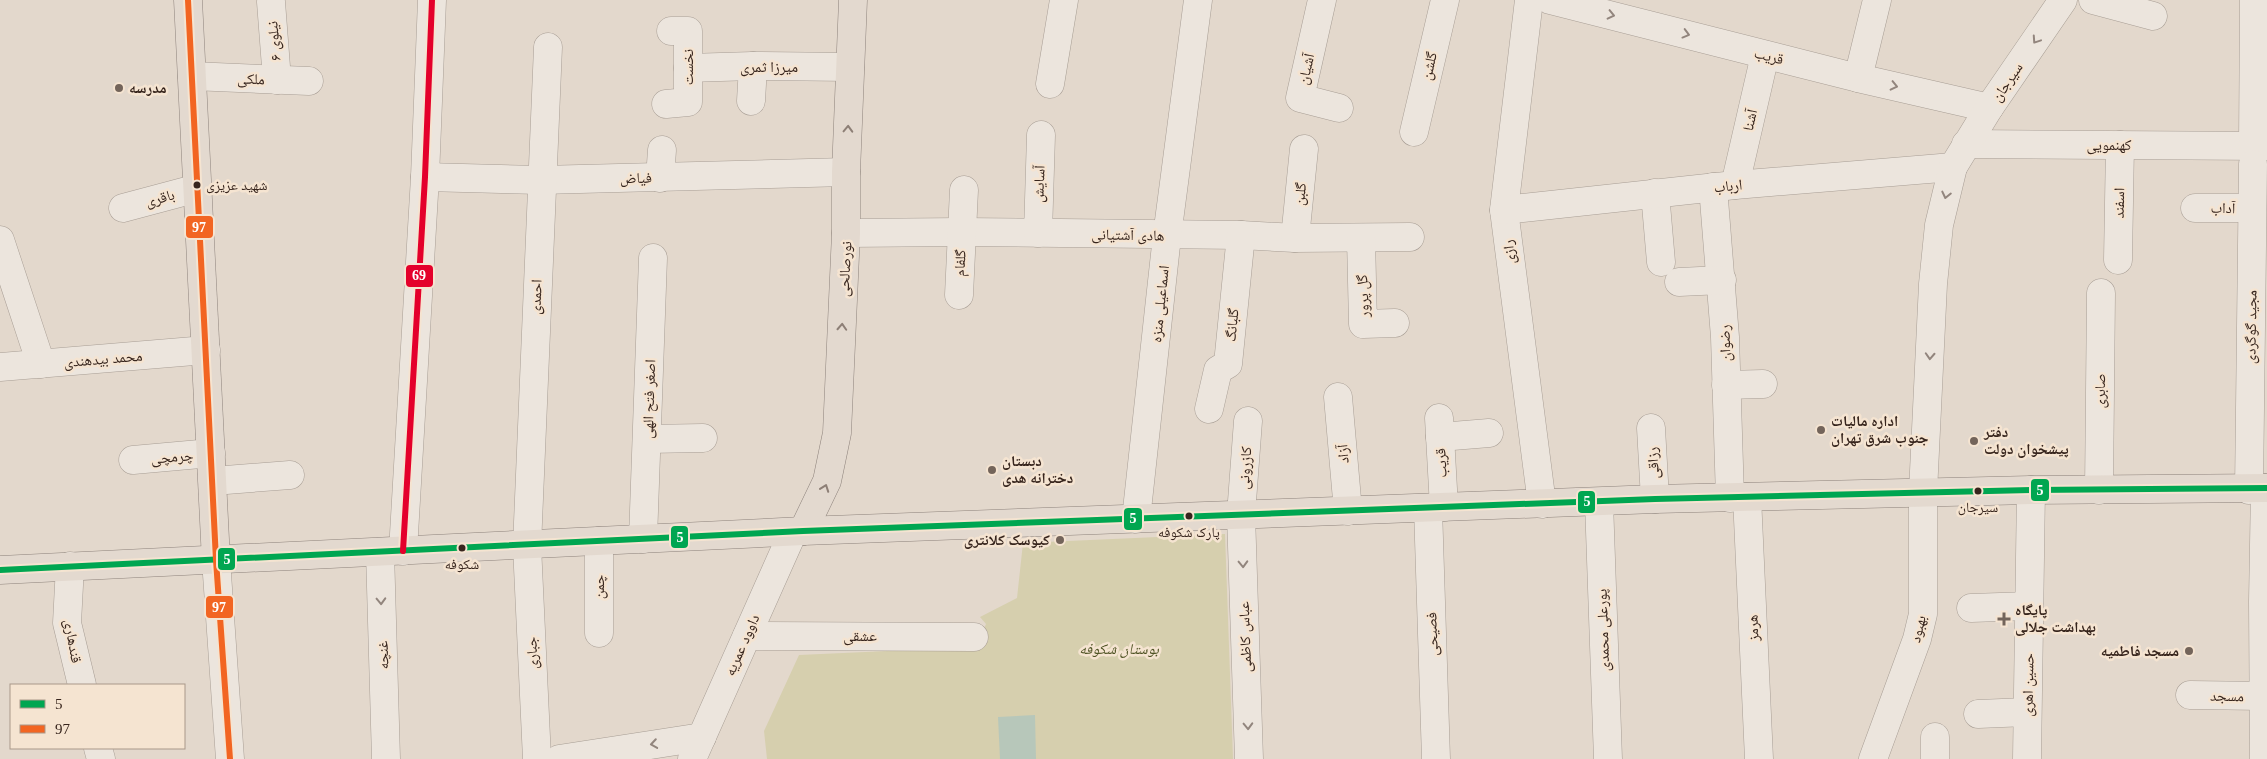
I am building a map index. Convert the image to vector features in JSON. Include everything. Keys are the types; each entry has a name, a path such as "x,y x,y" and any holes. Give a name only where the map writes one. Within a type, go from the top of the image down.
{"main road":[{"path":"188,0 216,560"},
{"name":"نورصالحی","path":"798,532 827,481 837,433 846,233 846,172 853,0"},
{"path":"0,570 798,532 1656,499 2031,490 2260,489"}],"street":[{"name":"غنچه","path":"386,759 392,552 425,177 432,0"},
{"path":"1050,84 1064,0"},
{"name":"اسماعیلی منزه","path":"1136,519 1167,236 1198,0"},
{"name":"آشیان","path":"1322,0 1300,98 1339,108"},
{"name":"گلشن","path":"1414,132 1444,0"},
{"name":"رازی","path":"1529,0 1504,210 1542,504"},
{"name":"قریب","path":"1550,0 1641,11 1765,55 1989,108"},
{"path":"1858,78 1877,0"},
{"name":"سیرجان","path":"1922,492 1934,274 1939,225 1953,167 1989,108 2063,0"},
{"path":"2093,0 2154,16"},
{"name":"مجید گوگردی","path":"2254,0 2260,60 2258,152 2252,208 2259,253 2260,489 2265,602 2264,759"},
{"name":"نیلوی ۶","path":"271,2 277,80"},
{"name":"نخست","path":"677,103 688,68 680,31"},
{"name":"احمدی","path":"527,546 548,47"},
{"name":"آشنا","path":"1724,186 1765,55"},
{"path":"751,101 753,66"},
{"name":"میرزا ثمری","path":"688,68 850,66"},
{"name":"ملکی","path":"192,76 309,81"},
{"name":"آسایش","path":"1038,233 1041,135"},
{"name":"کهنمویی","path":"1966,144 2120,145 2258,152"},
{"name":"اسفند","path":"2118,260 2120,145"},
{"name":"گلبن","path":"1295,238 1304,149"},
{"path":"660,178 662,150"},
{"name":"ارباب","path":"1504,210 1724,186 1953,167"},
{"name":"فیاض","path":"425,177 541,180 846,172"},
{"name":"رضوان","path":"1724,186 1722,280 1726,385 1738,498"},
{"name":"باقری","path":"123,208 198,188"},
{"name":"گلفام","path":"959,295 964,190"},
{"path":"1655,194 1661,262"},
{"name":"آداب","path":"2195,208 2252,208"},
{"name":"هادی آشتیانی","path":"846,233 962,232 1167,236 1241,235 1295,238 1410,237"},
{"name":"گلبانگ","path":"1209,409 1218,370 1228,364 1241,235"},
{"name":"گل پرور","path":"1361,238 1363,324 1395,324"},
{"path":"0,240 40,364"},
{"name":"اصغر فتح الهی","path":"644,540 654,258"},
{"path":"1679,282 1722,280"},
{"name":"صابری","path":"2099,490 2101,293"},
{"name":"محمد بیدهندی","path":"0,367 206,350"},
{"path":"1726,385 1763,384"},
{"name":"آزاد","path":"1338,397 1348,511"},
{"name":"کازرونی","path":"1241,515 1248,421"},
{"name":"قریب","path":"1436,508 1440,427 1489,433"},
{"name":"رزاقی","path":"1651,428 1656,499"},
{"path":"647,439 702,438"},
{"name":"چرمچی","path":"133,460 211,453"},
{"path":"213,481 290,475"},
{"name":"حسین اهری","path":"2027,759 2031,490"},
{"name":"بهبود","path":"1873,759 1917,639 1923,614 1922,492"},
{"name":"هرمز","path":"1738,498 1759,759"},
{"name":"پورعلی محمدی","path":"1599,502 1608,759"},
{"name":"فصیحی","path":"1436,508 1436,759"},
{"name":"عباس کاظمی","path":"1241,515 1249,759"},
{"name":"داوود عمریه","path":"697,748 747,636 798,532"},
{"name":"چمن","path":"598,633 600,541"},
{"name":"جباری","path":"527,546 537,759"},
{"path":"216,560 230,759"},
{"name":"قندهاری","path":"70,566 67,623 82,684"},
{"path":"1971,608 2029,606"},
{"name":"عشقی","path":"747,636 974,637"},
{"name":"مسجد","path":"2190,695 2264,696"},
{"path":"1978,714 2027,712"},
{"path":"559,759 697,748"}],"green space":[{"name":"بوستان شکوفه","path":"1225,534 1233,759 767,759 764,731 799,655 976,647 986,624 980,617 1017,598 1023,543"}],"shaded area":[{"path":"1035,715 1036,759 1000,759 998,717"}],"transit line":[{"name":"97","path":"188,0 216,560 230,759"},
{"name":"69","path":"403,551 425,177 432,0"},
{"name":"5","path":"0,570 803,531 1655,499 2031,490 2267,488"}],"place":[{"name":"مدرسه","path":"119,88"},
{"name":"شهید عزیزی","path":"197,185"},
{"name":"اداره مالیات جنوب شرق تهران","path":"1821,430"},
{"name":"دفتر پیشخوان دولت","path":"1974,441"},
{"name":"دبستان دخترانه هدی","path":"992,470"},
{"name":"سیرجان","path":"1978,491"},
{"name":"پارک شکوفه","path":"1189,516"},
{"name":"کیوسک کلانتری","path":"1060,540"},
{"name":"شکوفه","path":"462,548"},
{"name":"پایگاه بهداشت جلالی","path":"2004,619"},
{"name":"مسجد فاطمیه","path":"2189,651"}]}
